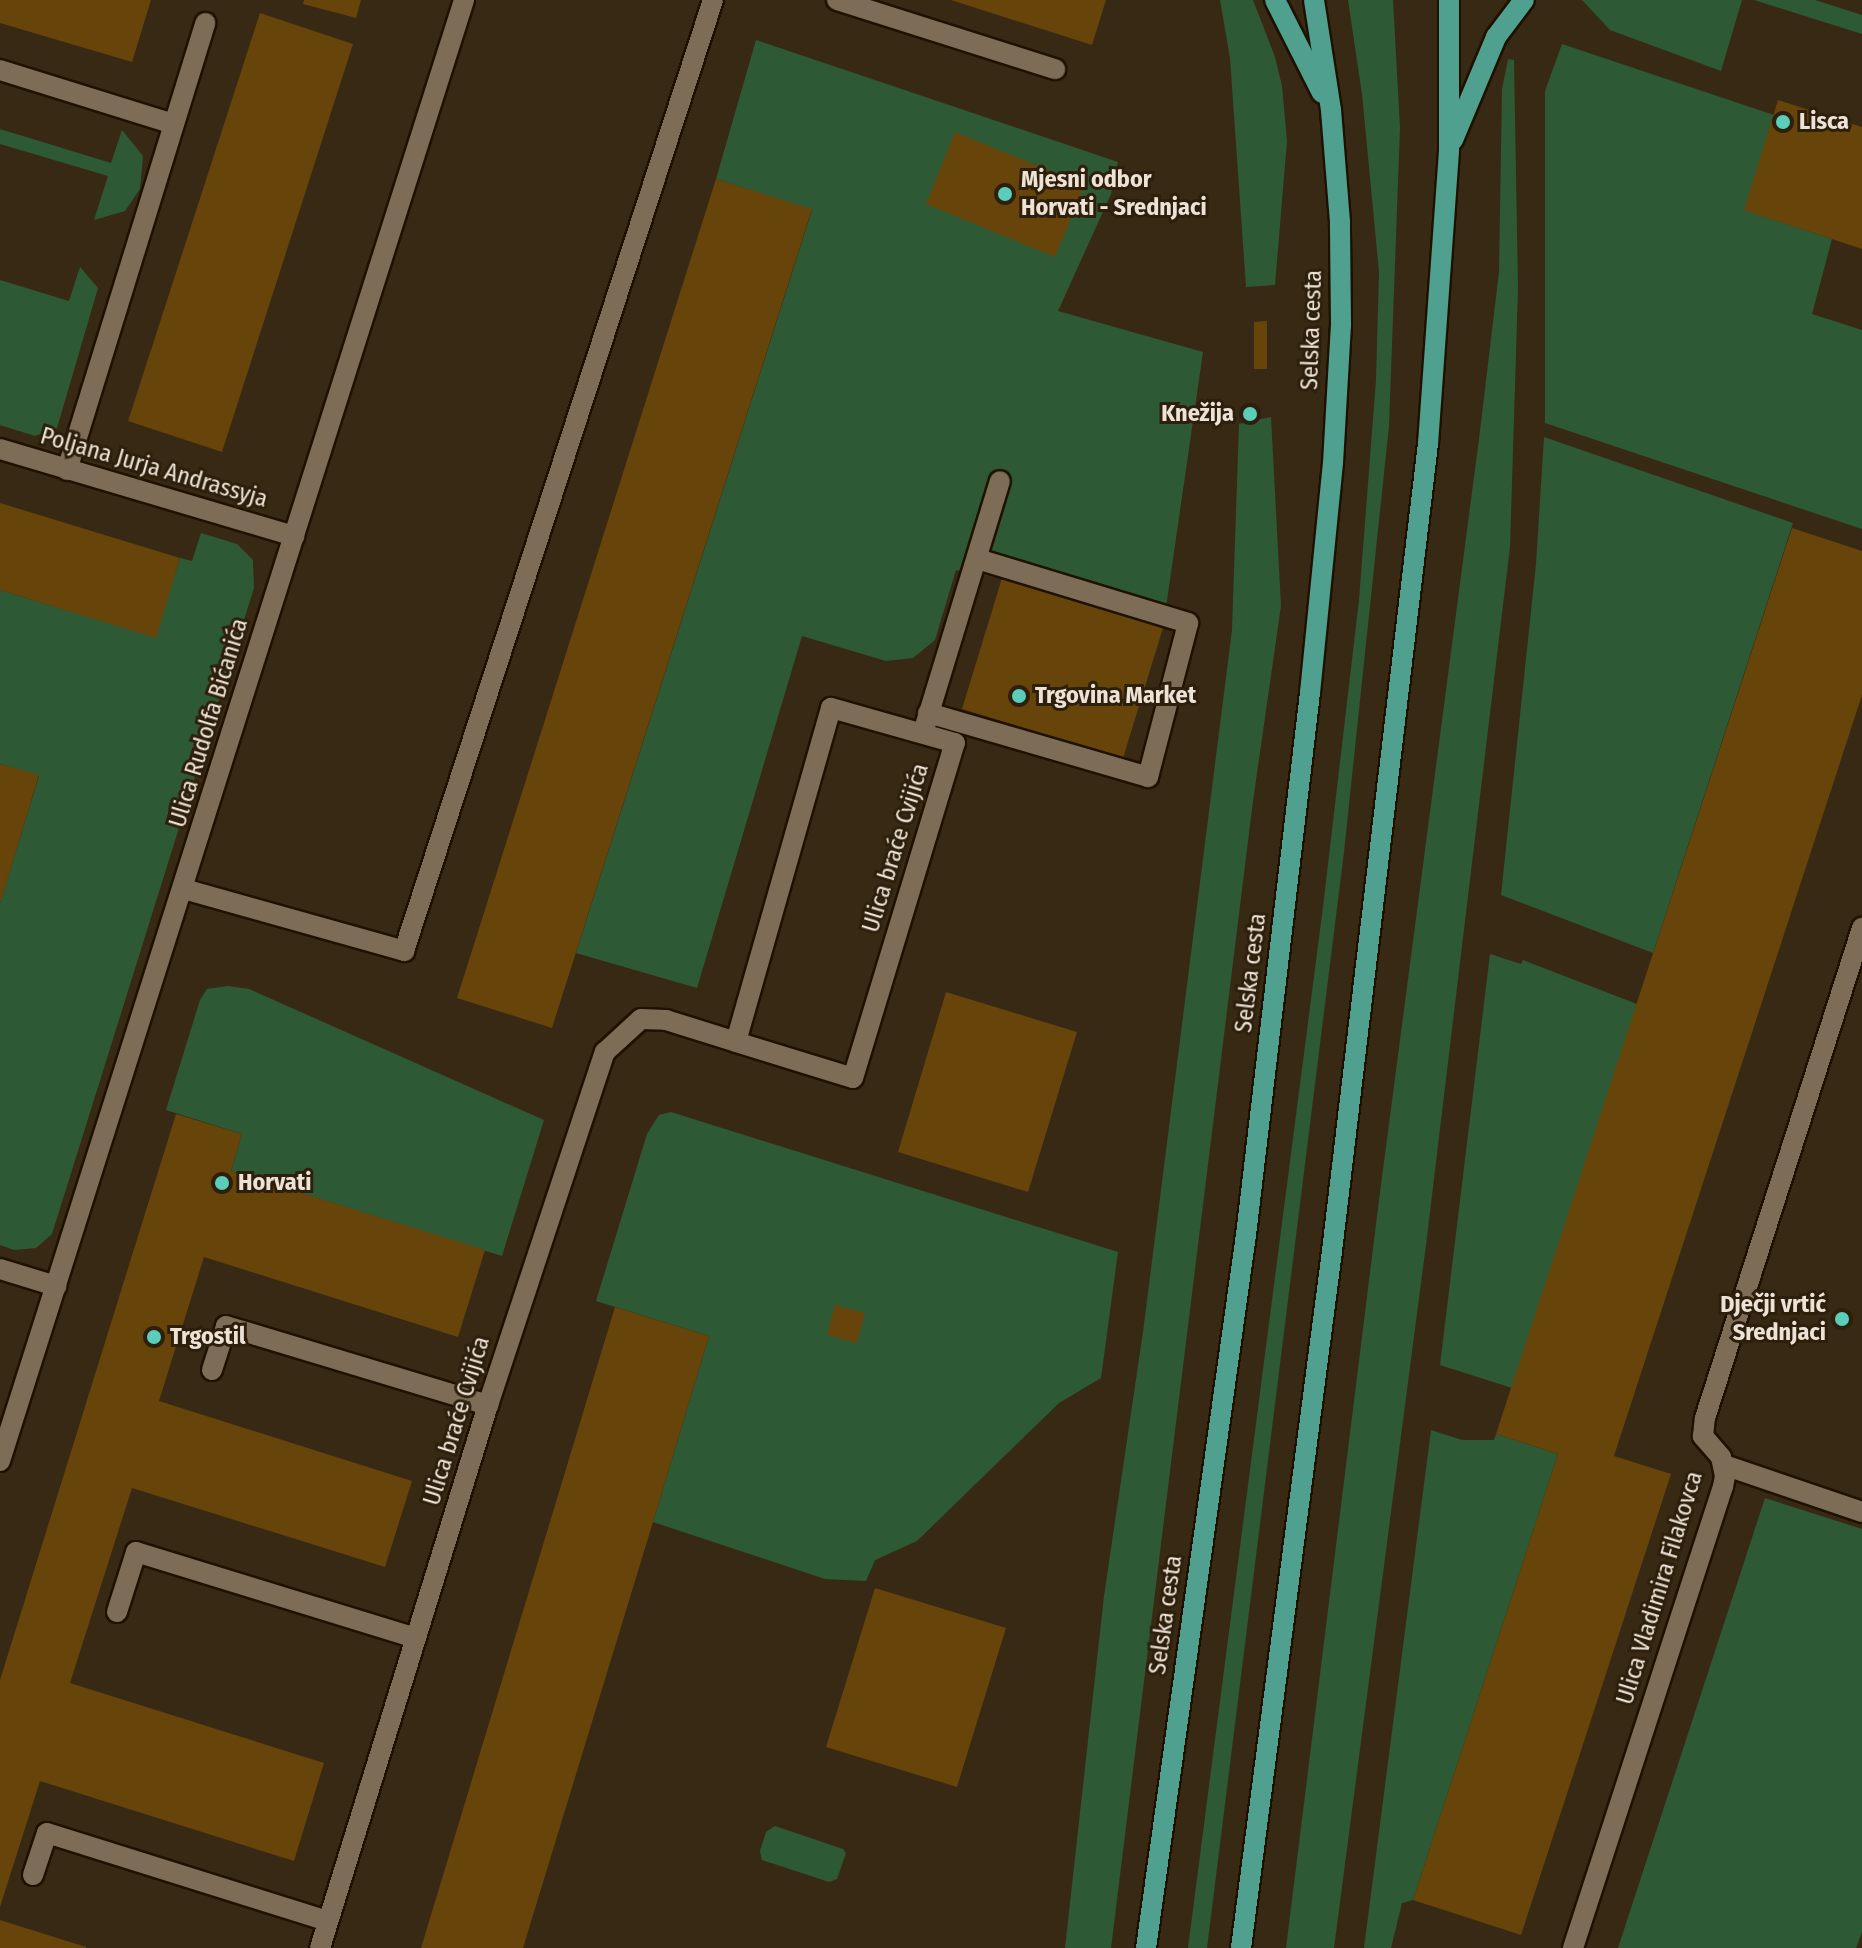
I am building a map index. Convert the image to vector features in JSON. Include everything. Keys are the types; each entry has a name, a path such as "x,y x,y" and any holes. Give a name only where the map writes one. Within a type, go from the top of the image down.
{"main road":[{"path":"1275,0 1331,110"},
{"name":"Selska cesta","path":"1146,1948 1246,1235 1312,678 1333,463 1341,325 1340,222 1331,110 1314,0"},
{"path":"1241,1948 1397,715 1431,415 1449,151 1449,0"},
{"path":"1449,151 1496,37 1524,0"}],"street":[{"name":"Ulica Rudolfa Bićanića","path":"0,1461 464,0"},
{"path":"184,889 404,951 713,0"},
{"path":"837,0 1055,69"},
{"path":"67,470 205,23"},
{"path":"0,70 173,124"},
{"name":"Poljana Jurja Andrassyja","path":"0,449 294,536"},
{"path":"922,734 1000,481"},
{"path":"928,713 1148,777 1188,623 977,559"},
{"name":"Ulica braće Cvijića","path":"320,1948 488,1405 605,1052 641,1019 666,1020 736,1042 853,1078 955,743 831,708 736,1042"},
{"name":"Ulica Vladimira Filakovca","path":"1573,1948 1723,1487 1724,1465 1703,1436 1705,1418 1862,928"},
{"path":"0,1269 56,1286"},
{"path":"212,1370 226,1326 488,1405"},
{"path":"1724,1465 1862,1512"},
{"path":"117,1612 136,1552 416,1638"},
{"path":"33,1875 47,1833 328,1921"}],"green space":[{"path":"1220,0 1253,0 1275,57 1282,86 1287,141 1275,285 1246,287 1230,58"},
{"path":"1348,0 1393,0 1400,128 1389,426 1344,852 1207,1948 1188,1948 1323,907 1359,600 1376,380 1379,272 1362,94"},
{"path":"1582,0 1742,0 1721,71 1610,30"},
{"path":"1754,0 1815,0 1862,15 1862,34"},
{"path":"756,40 1118,162 1111,194 1058,311 1203,352 1163,628 1002,578 956,570 935,640 913,658 886,661 802,636 697,988 576,953 812,210 716,179"},
{"path":"1562,44 1774,115 1745,210 1832,239 1812,314 1862,330 1862,529 1545,423 1545,91"},
{"path":"1508,59 1514,60 1518,288 1510,547 1427,1237 1334,1948 1286,1948 1499,272 1502,89"},
{"path":"0,129 111,163 122,130 143,156 140,189 125,211 94,220 108,176 0,144"},
{"path":"80,267 98,288 57,428 35,436 0,425 0,280 69,301"},
{"path":"1271,417 1281,606 1253,801 1111,1948 1065,1948 1104,1596 1143,1332 1232,630 1239,424"},
{"path":"1544,437 1793,523 1653,953 1501,895 1536,564"},
{"path":"201,533 237,544 253,560 254,588 52,1234 36,1248 14,1250 0,1245 0,903 39,776 0,764 0,590 155,637 180,558 192,561"},
{"path":"1490,954 1521,964 1523,960 1637,1004 1512,1388 1440,1365"},
{"path":"228,986 249,989 544,1120 502,1256 231,1171 242,1134 166,1110 200,1000 207,989"},
{"path":"671,1112 1118,1252 1101,1378 1059,1403 917,1541 875,1560 866,1581 825,1579 653,1522 709,1336 596,1301 647,1134 659,1115"},
{"path":"1431,1430 1462,1440 1494,1440 1496,1434 1558,1454 1413,1900 1402,1903 1391,1948 1364,1948"},
{"path":"1765,1498 1862,1529 1862,1932 1856,1948 1618,1948"},
{"path":"775,1826 843,1849 846,1853 837,1879 829,1882 762,1860 760,1851 766,1832"}],"building":[{"path":"0,0 151,0 132,62 0,23"},
{"path":"304,0 361,0 356,18 303,4"},
{"path":"951,0 1106,0 1092,45"},
{"path":"260,13 353,44 222,452 128,421"},
{"path":"1778,100 1862,127 1862,249 1744,210"},
{"name":"Mjesni odbor Horvati - Srednjaci","path":"955,132 1085,185 1055,257 926,204"},
{"path":"716,179 812,209 552,1028 457,998"},
{"path":"1267,321 1267,369 1254,369 1254,322"},
{"path":"0,503 180,558 156,638 0,590"},
{"path":"1792,528 1862,551 1862,695 1614,1456 1671,1474 1521,1935 1413,1900 1558,1454 1496,1434"},
{"path":"1002,578 1163,628 1123,758 962,709"},
{"path":"0,764 39,775 1,901 0,901"},
{"path":"946,992 1077,1032 1028,1192 898,1152"},
{"path":"176,1114 242,1134 231,1171 485,1250 458,1337 204,1257 159,1401 412,1481 385,1567 132,1488 70,1683 324,1763 294,1861 40,1781 0,1907 0,1680"},
{"path":"835,1305 865,1313 857,1343 827,1335"},
{"path":"615,1307 709,1336 653,1522 523,1948 421,1948"},
{"path":"875,1588 1006,1628 957,1787 826,1747"},
{"path":"0,1920 86,1947 86,1948 0,1948"}],"place":[{"name":"Lisca","path":"1783,122"},
{"name":"Mjesni odbor Horvati - Srednjaci","path":"1005,194"},
{"name":"Knežija","path":"1250,414"},
{"name":"Trgovina Market","path":"1019,696"},
{"name":"Horvati","path":"222,1183"},
{"name":"Dječji vrtić Srednjaci","path":"1842,1319"},
{"name":"Trgostil","path":"154,1337"}]}
